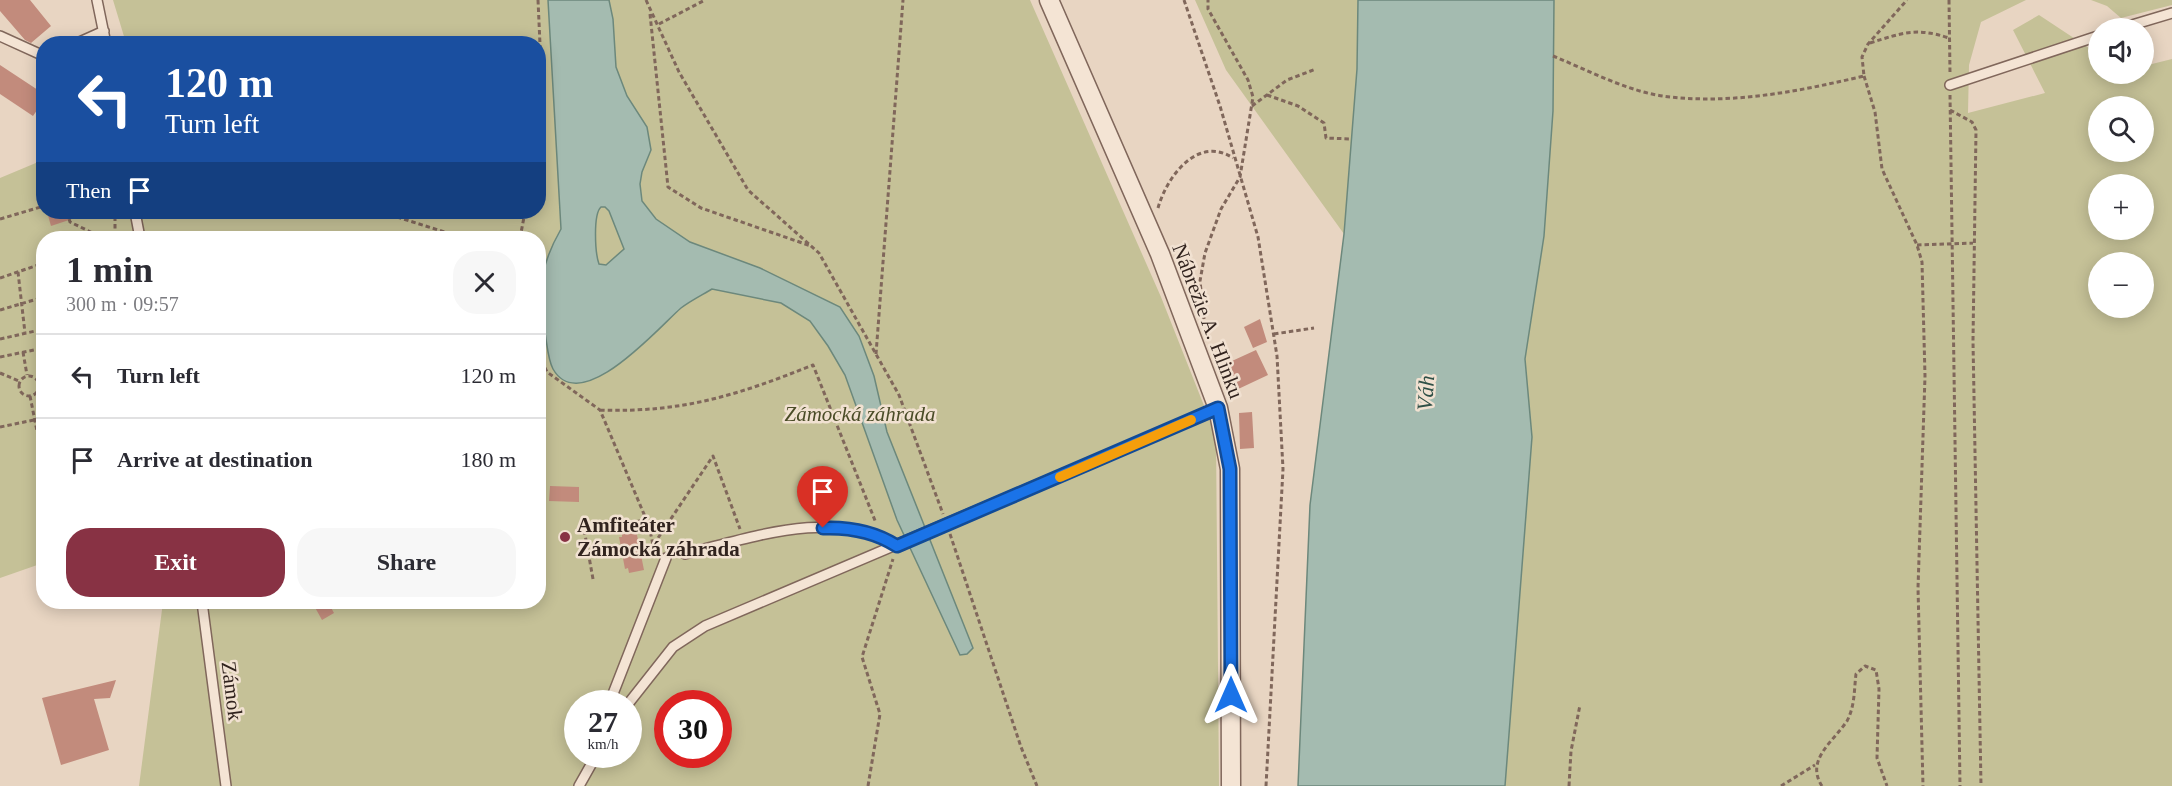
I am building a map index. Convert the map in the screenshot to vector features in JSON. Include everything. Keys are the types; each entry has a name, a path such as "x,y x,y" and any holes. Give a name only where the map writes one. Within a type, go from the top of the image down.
{"street":[{"name":"Nábrežie A. Hlinku","path":"1049,0 1151,233 1218,408 1230,469 1231,786"}],"lane":[{"path":"97,0 105,36"},
{"path":"2154,18 2172,13"},
{"path":"93,36 104,31"},
{"path":"0,36 36,52"},
{"path":"1950,85 2088,39"},
{"path":"639,690 673,647 705,626 1218,408"},
{"path":"685,554 800,528 846,528 881,536 900,544"},
{"path":"614,690 666,558"},
{"name":"Zámok","path":"203,609 226,786"},
{"path":"579,786 589,768"}],"path":[{"path":"538,0 540,36"},
{"path":"646,0 650,12 668,187 701,208 812,246"},
{"path":"659,25 705,0"},
{"path":"876,354 903,0"},
{"path":"1184,0 1258,237 1274,334 1284,457 1266,786"},
{"path":"1204,327 1200,281 1205,253 1221,209 1240,177 1253,97 1248,80 1208,9 1208,0"},
{"path":"1907,0 1868,44 1862,57 1864,76 1875,112 1882,170 1917,245 1922,272 1925,376 1918,588 1923,786"},
{"path":"1949,0 1960,786"},
{"path":"650,12 659,25 679,72 748,190 819,253 899,395 947,525 1021,747 1037,786"},
{"path":"1868,44 1906,31 1928,31 1949,38"},
{"path":"1553,56 1642,91 1668,97 1737,99 1769,96 1864,76"},
{"path":"1252,106 1287,80 1316,69"},
{"path":"1267,95 1298,106 1324,123 1326,138 1351,139"},
{"path":"1950,110 1972,122 1976,130 1973,243 1981,786"},
{"path":"1151,233 1160,200 1174,172 1186,161 1209,150 1223,151 1235,159"},
{"path":"0,219 36,208"},
{"path":"69,219 70,222 90,231"},
{"path":"402,219 442,231"},
{"path":"1917,245 1973,243"},
{"path":"0,278 36,266"},
{"path":"18,272 25,333"},
{"path":"0,310 36,299"},
{"path":"1274,334 1314,328"},
{"path":"0,339 36,331"},
{"path":"0,357 36,350"},
{"path":"23,352 27,375"},
{"path":"600,410 644,411 682,406 758,387 813,365 881,536"},
{"path":"546,370 600,410 647,520 656,560"},
{"path":"0,374 19,381"},
{"path":"27,375 36,379"},
{"path":"19,381 27,375"},
{"path":"19,381 20,391 30,396"},
{"path":"30,396 36,391"},
{"path":"30,396 36,425"},
{"path":"0,427 35,420"},
{"path":"654,544 713,456 744,539"},
{"path":"593,579 584,529 647,520"},
{"path":"868,786 880,714 862,657 900,544"},
{"path":"1781,786 1815,765 1846,721 1854,703 1856,674 1865,666 1876,670 1877,758 1879,770 1887,786"},
{"path":"1569,786 1571,751 1580,705"},
{"path":"1815,765 1815,776 1822,786"}],"green space":[{"name":"Zámocká záhrada","path":"113,0 1030,0 1161,297 1216,436 1219,786 139,786 162,609 546,609 546,231 36,231 36,565 0,578 0,178 36,163 36,219 546,219 546,36 124,36"},
{"path":"1195,0 1358,0 1357,69 1344,234 1226,70"},
{"path":"1554,0 2026,0 1981,22 1969,65 1968,113 2045,93 2013,30 2039,15 2088,47 2088,84 2154,84 2154,64 2172,59 2172,786 1505,786 1532,437 1525,359 1544,236 1553,111"},
{"path":"2091,0 2172,0 2172,5 2121,18 2107,6"}],"water":[{"path":"548,0 609,0 613,19 616,67 627,96 647,127 651,150 642,172 640,184 642,201 656,219 690,242 760,268 840,307 859,336 874,376 887,432 973,648 967,654 960,655 897,520 845,375 810,321 781,303 712,289 681,308 620,364 582,383 566,381 551,365 546,339 546,264 561,229","holes":["601,207 609,211 624,249 606,265 599,264 595,234 598,211"]},
{"name":"Váh","path":"1358,0 1554,0 1553,111 1544,236 1525,359 1532,437 1505,786 1298,786 1310,505 1344,234 1357,69"}],"building":[{"path":"0,0 30,0 51,26 36,36 31,43 25,40 0,11"},
{"path":"0,65 36,89 36,112 33,116 0,94"},
{"path":"49,219 72,219 51,226"},
{"path":"1260,319 1267,342 1253,348 1244,327"},
{"path":"1256,350 1268,375 1234,391 1221,366"},
{"path":"1252,412 1254,448 1240,449 1239,413"},
{"path":"550,486 579,487 579,502 549,501"},
{"path":"636,530 644,570 629,573 628,568 625,569 619,537 622,537 622,532"},
{"path":"316,609 332,609 334,613 322,620"},
{"path":"116,680 110,698 94,699 109,750 61,765 42,698"}],"slow traffic":[{"path":"1060,477 1191,420"}],"place":[{"name":"Amfiteáter Zámocká záhrada","path":"565,537"}],"route":[{"path":"823,528 846,528 881,536 897,546 1218,408 1230,469 1231,695"}]}
